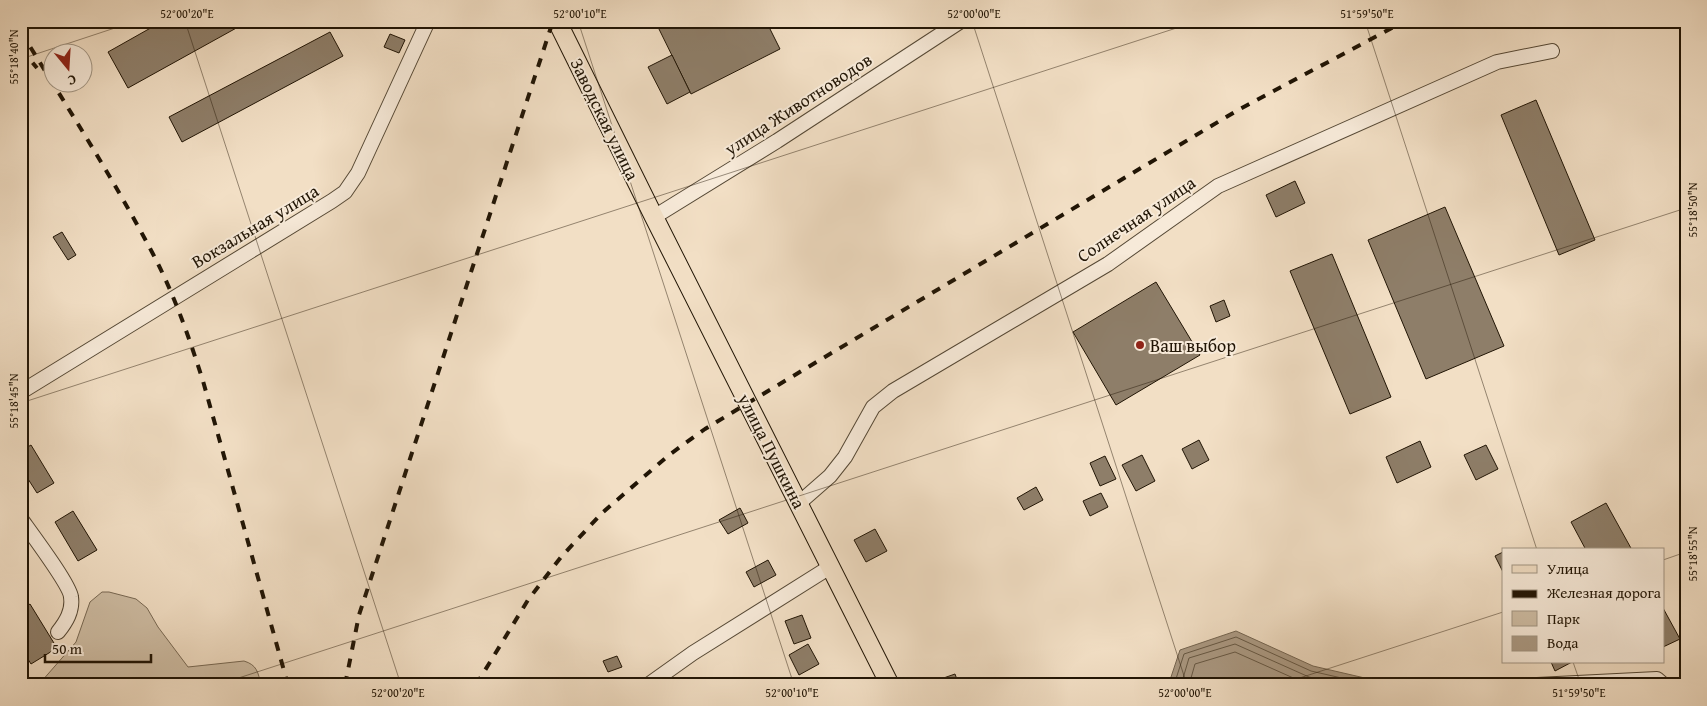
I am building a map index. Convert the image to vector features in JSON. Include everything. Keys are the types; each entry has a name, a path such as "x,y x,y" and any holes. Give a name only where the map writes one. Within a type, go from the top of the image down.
{"main road":[{"name":"Заводская улица","path":"557,21 654,217"},
{"name":"улица Пушкина","path":"654,217 890,685"}],"street":[{"name":"Вокзальная улица","path":"21,392 344,192 358,173 428,21"},
{"name":"улица Животноводов","path":"654,217 777,141 961,21"},
{"name":"Солнечная улица","path":"798,504 830,476 845,457 874,407 893,391 1108,264 1218,186 1497,62 1552,51"},
{"path":"21,519 70,592 71,608 58,632"},
{"path":"648,685 693,653 830,567"},
{"path":"1537,685 1657,678 1664,685"}],"green space":[{"path":"102,592 136,599 147,608 158,627 188,667 244,661 252,665 256,670 261,685 43,685 41,682 76,642 90,602"}],"water":[{"path":"1236,631 1313,666 1395,685 1171,685 1169,683 1180,650"}],"building":[{"path":"163,21 249,21 128,88 108,52"},
{"path":"659,21 766,21 780,49 691,94 656,23"},
{"path":"330,32 343,56 182,142 169,117"},
{"path":"390,34 405,40 399,53 384,47"},
{"path":"672,55 690,92 667,104 648,67"},
{"path":"1536,100 1595,240 1559,255 1501,115"},
{"path":"1295,181 1305,203 1276,217 1266,195"},
{"path":"1445,207 1504,346 1426,379 1368,240"},
{"path":"62,232 76,255 68,260 53,237"},
{"path":"1332,254 1391,397 1350,414 1290,271"},
{"path":"1156,282 1200,355 1116,405 1073,332"},
{"path":"1224,300 1230,316 1216,322 1210,306"},
{"path":"1199,440 1209,460 1192,469 1182,449"},
{"path":"1420,441 1431,467 1397,483 1386,457"},
{"path":"31,445 54,483 37,493 21,468 21,451"},
{"path":"1486,445 1498,469 1476,480 1464,455"},
{"path":"1142,455 1155,481 1136,491 1122,465"},
{"path":"1105,456 1116,479 1100,486 1090,463"},
{"path":"1036,487 1043,500 1024,510 1017,498"},
{"path":"1101,493 1108,507 1090,516 1083,501"},
{"path":"1606,503 1631,548 1585,548 1571,522"},
{"path":"740,508 748,523 728,534 719,520"},
{"path":"73,511 97,550 78,561 55,522"},
{"path":"875,529 887,551 866,562 854,540"},
{"path":"1502,552 1502,570 1495,556"},
{"path":"768,560 776,575 754,587 746,572"},
{"path":"30,604 57,648 31,664 21,648 21,610"},
{"path":"1664,610 1680,639 1664,647"},
{"path":"802,615 811,638 794,644 785,621"},
{"path":"808,644 819,664 799,675 789,655"},
{"path":"617,656 622,667 608,672 603,661"},
{"path":"1552,664 1568,664 1555,671"},
{"path":"955,674 959,685 936,685 935,681"}],"railway":[{"path":"345,685 359,615 553,21"},
{"path":"476,685 528,600 561,557 602,513 669,455 705,429 1238,110 1405,21"},
{"path":"21,32 122,198 161,269 174,300 203,381 288,685"},
{"path":"21,49 37,68"}],"place":[{"name":"Ваш выбор","path":"1140,345"}]}
